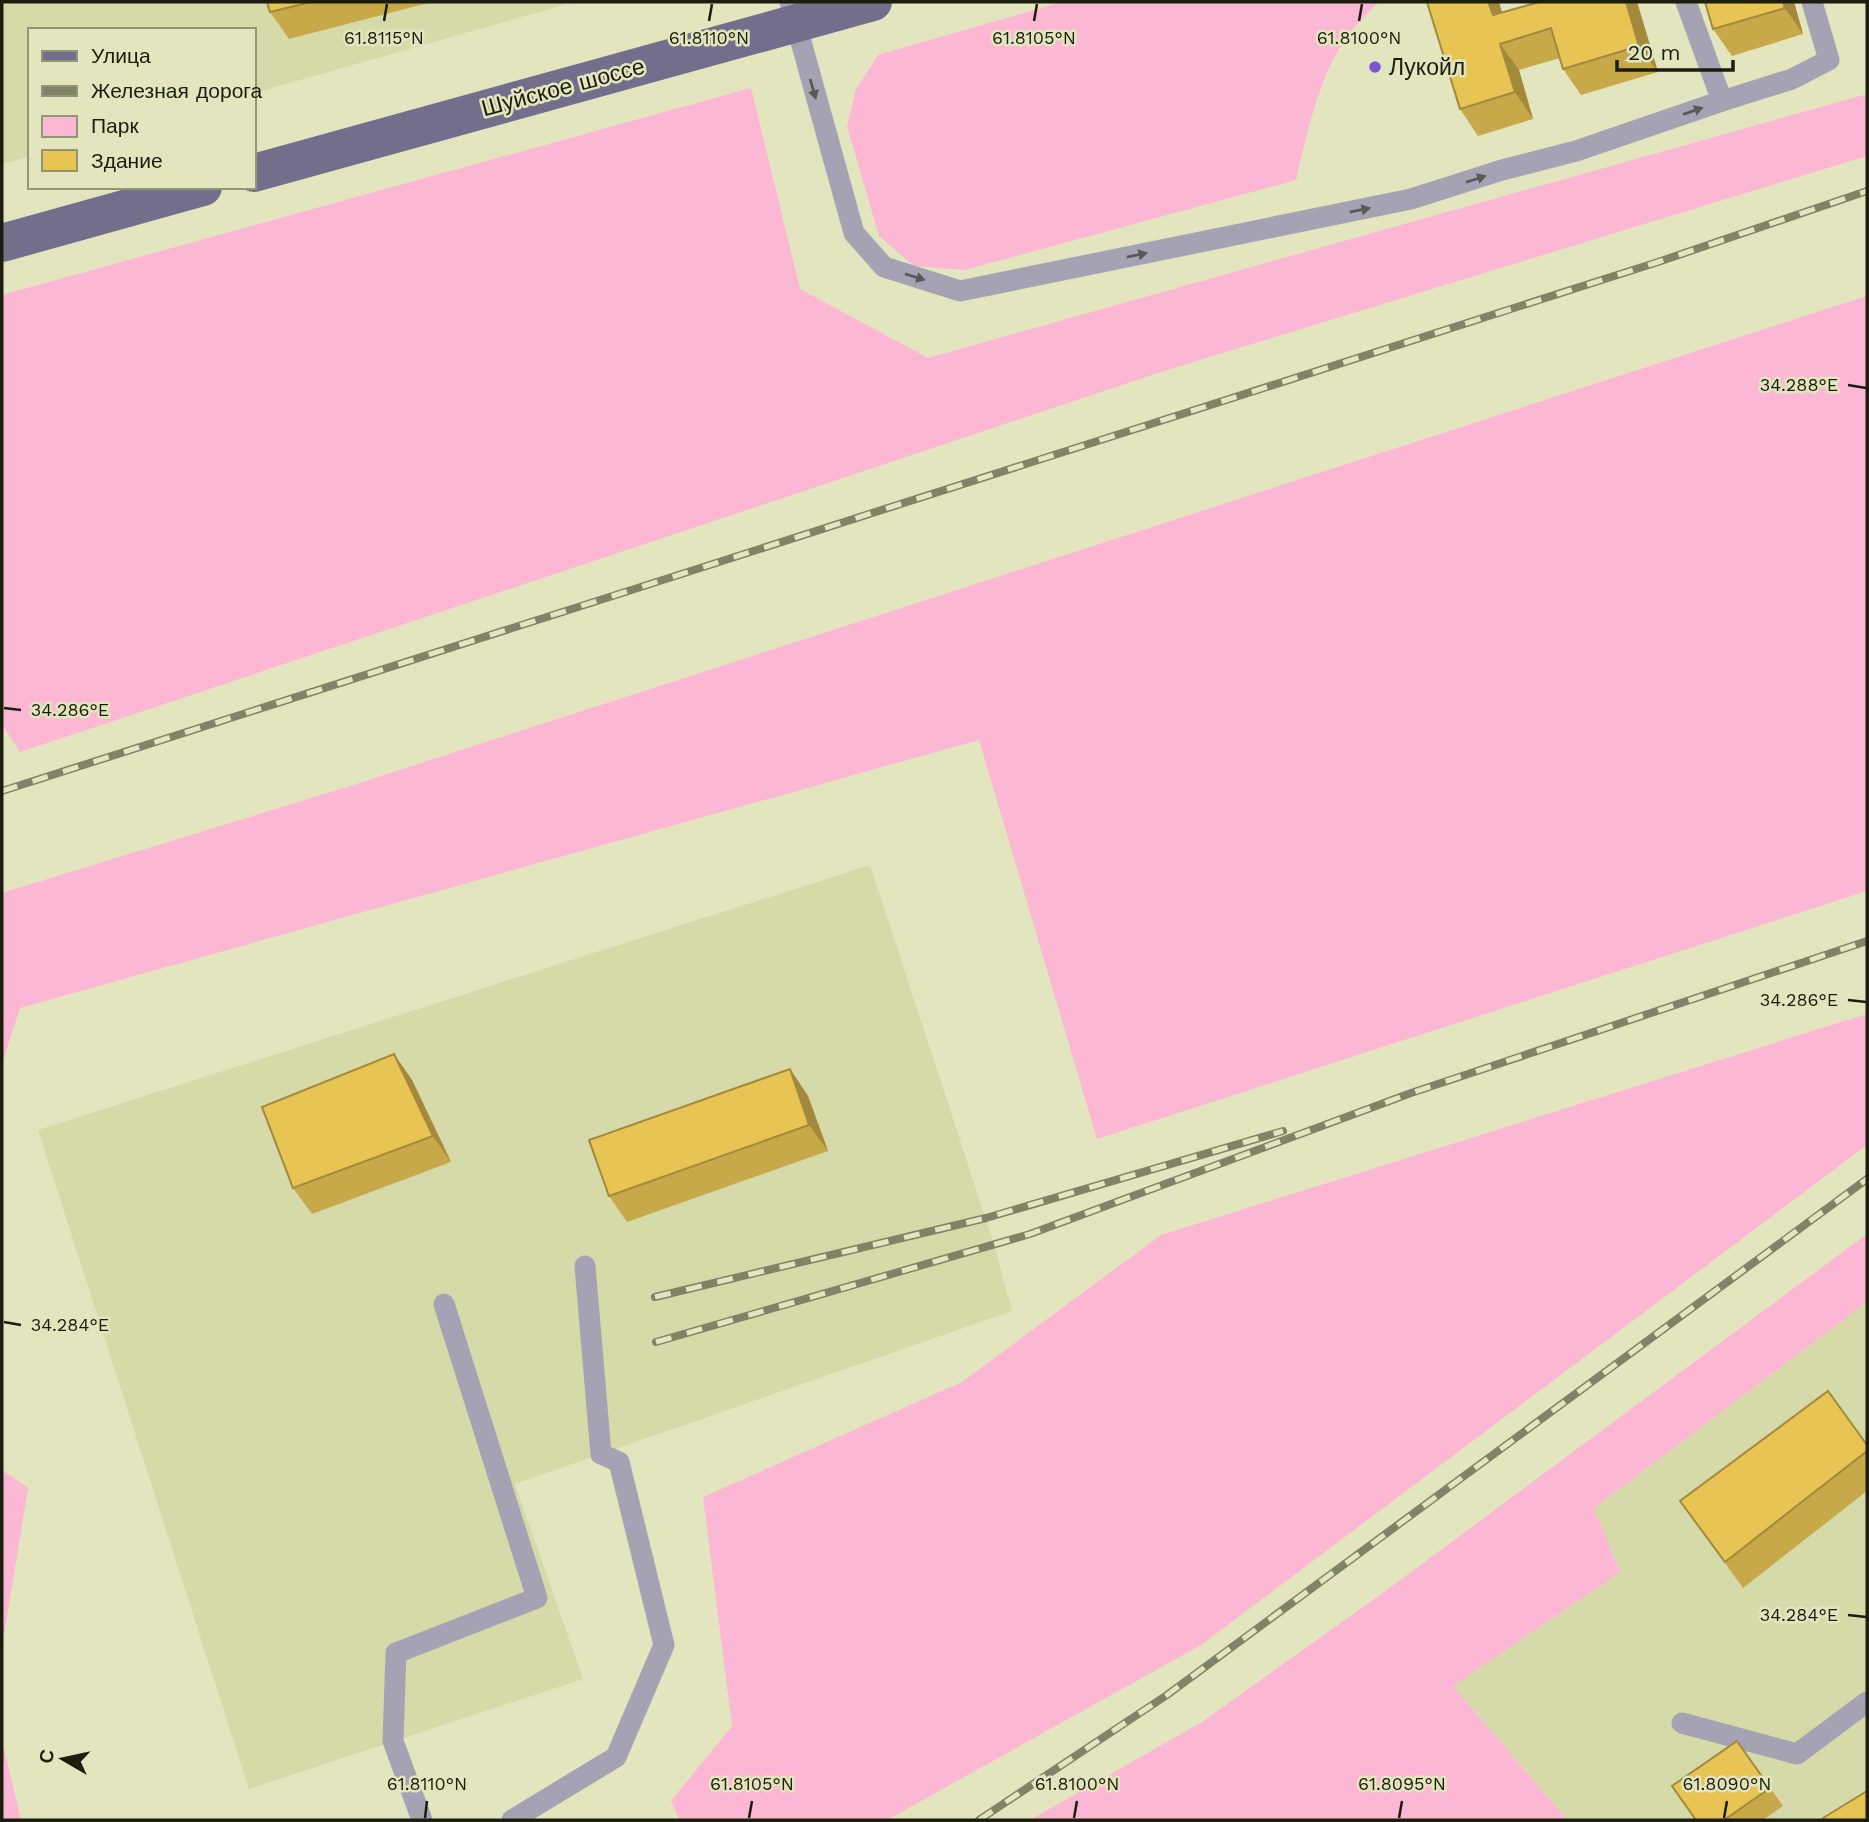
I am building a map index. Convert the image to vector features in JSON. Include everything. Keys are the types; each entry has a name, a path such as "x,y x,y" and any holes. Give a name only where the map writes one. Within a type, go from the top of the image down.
{"main road":[{"name":"Шуйское шоссе","path":"256,172 792,13 873,2"},
{"path":"2,243 196,189"}],"lane":[{"path":"1686,2 1722,101"},
{"path":"792,13 854,233 884,267 960,291 1411,200 1502,170 1576,151 1792,79 1829,60 1812,2"},
{"path":"512,1820 616,1757 664,1645 619,1462 601,1454 585,1266"},
{"path":"422,1820 393,1741 396,1653 537,1598 443,1304"},
{"path":"1682,1723 1797,1754 1867,1702"}],"shaded area":[{"path":"2,2 574,2 256,92 256,28 28,28 28,157 2,164"},
{"path":"870,865 994,1244 1012,1311 515,1484 583,1679 249,1789 38,1130"},
{"path":"1867,1302 1867,1820 1567,1820 1453,1686 1619,1572 1594,1508"}],"green space":[{"path":"1062,2 1378,2 1347,37 1326,75 1314,109 1296,180 965,270 914,266 879,236 847,126 856,89 878,55"},
{"path":"751,88 800,289 928,358 1867,94 1867,156 1167,370 20,752 2,724 2,295"},
{"path":"1867,296 1867,891 1097,1139 979,740 20,1008 2,1064 2,893 347,787"},
{"path":"1867,1014 1867,1145 1201,1645 887,1820 680,1820 671,1801 732,1726 703,1497 962,1382 1161,1235"},
{"path":"1867,1234 1867,1302 1594,1508 1620,1572 1453,1686 1567,1820 1030,1820 1202,1722 1380,1595"},
{"path":"2,1470 28,1488 2,1647"},
{"path":"2,1740 21,1820 2,1820"}],"building":[{"path":"267,2 311,2 270,12"},
{"path":"1427,2 1488,2 1493,15 1539,2 1626,2 1639,46 1563,69 1551,28 1500,44 1515,92 1460,109"},
{"path":"1705,2 1783,2 1785,8 1713,29"},
{"path":"394,1054 433,1136 293,1188 262,1107"},
{"path":"790,1069 809,1125 609,1196 589,1140"},
{"path":"1828,1391 1867,1445 1867,1451 1725,1562 1680,1501"},
{"path":"1737,1741 1770,1788 1724,1820 1696,1820 1672,1786"},
{"path":"1867,1791 1867,1820 1824,1820 1823,1818"}],"railway":[{"path":"2,791 1658,262 1867,191"},
{"path":"656,1342 1030,1234 1411,1093 1867,941"},
{"path":"655,1297 986,1218 1283,1131"},
{"path":"979,1820 1167,1695 1867,1179"}],"place":[{"name":"Лукойл","path":"1375,67"}]}
